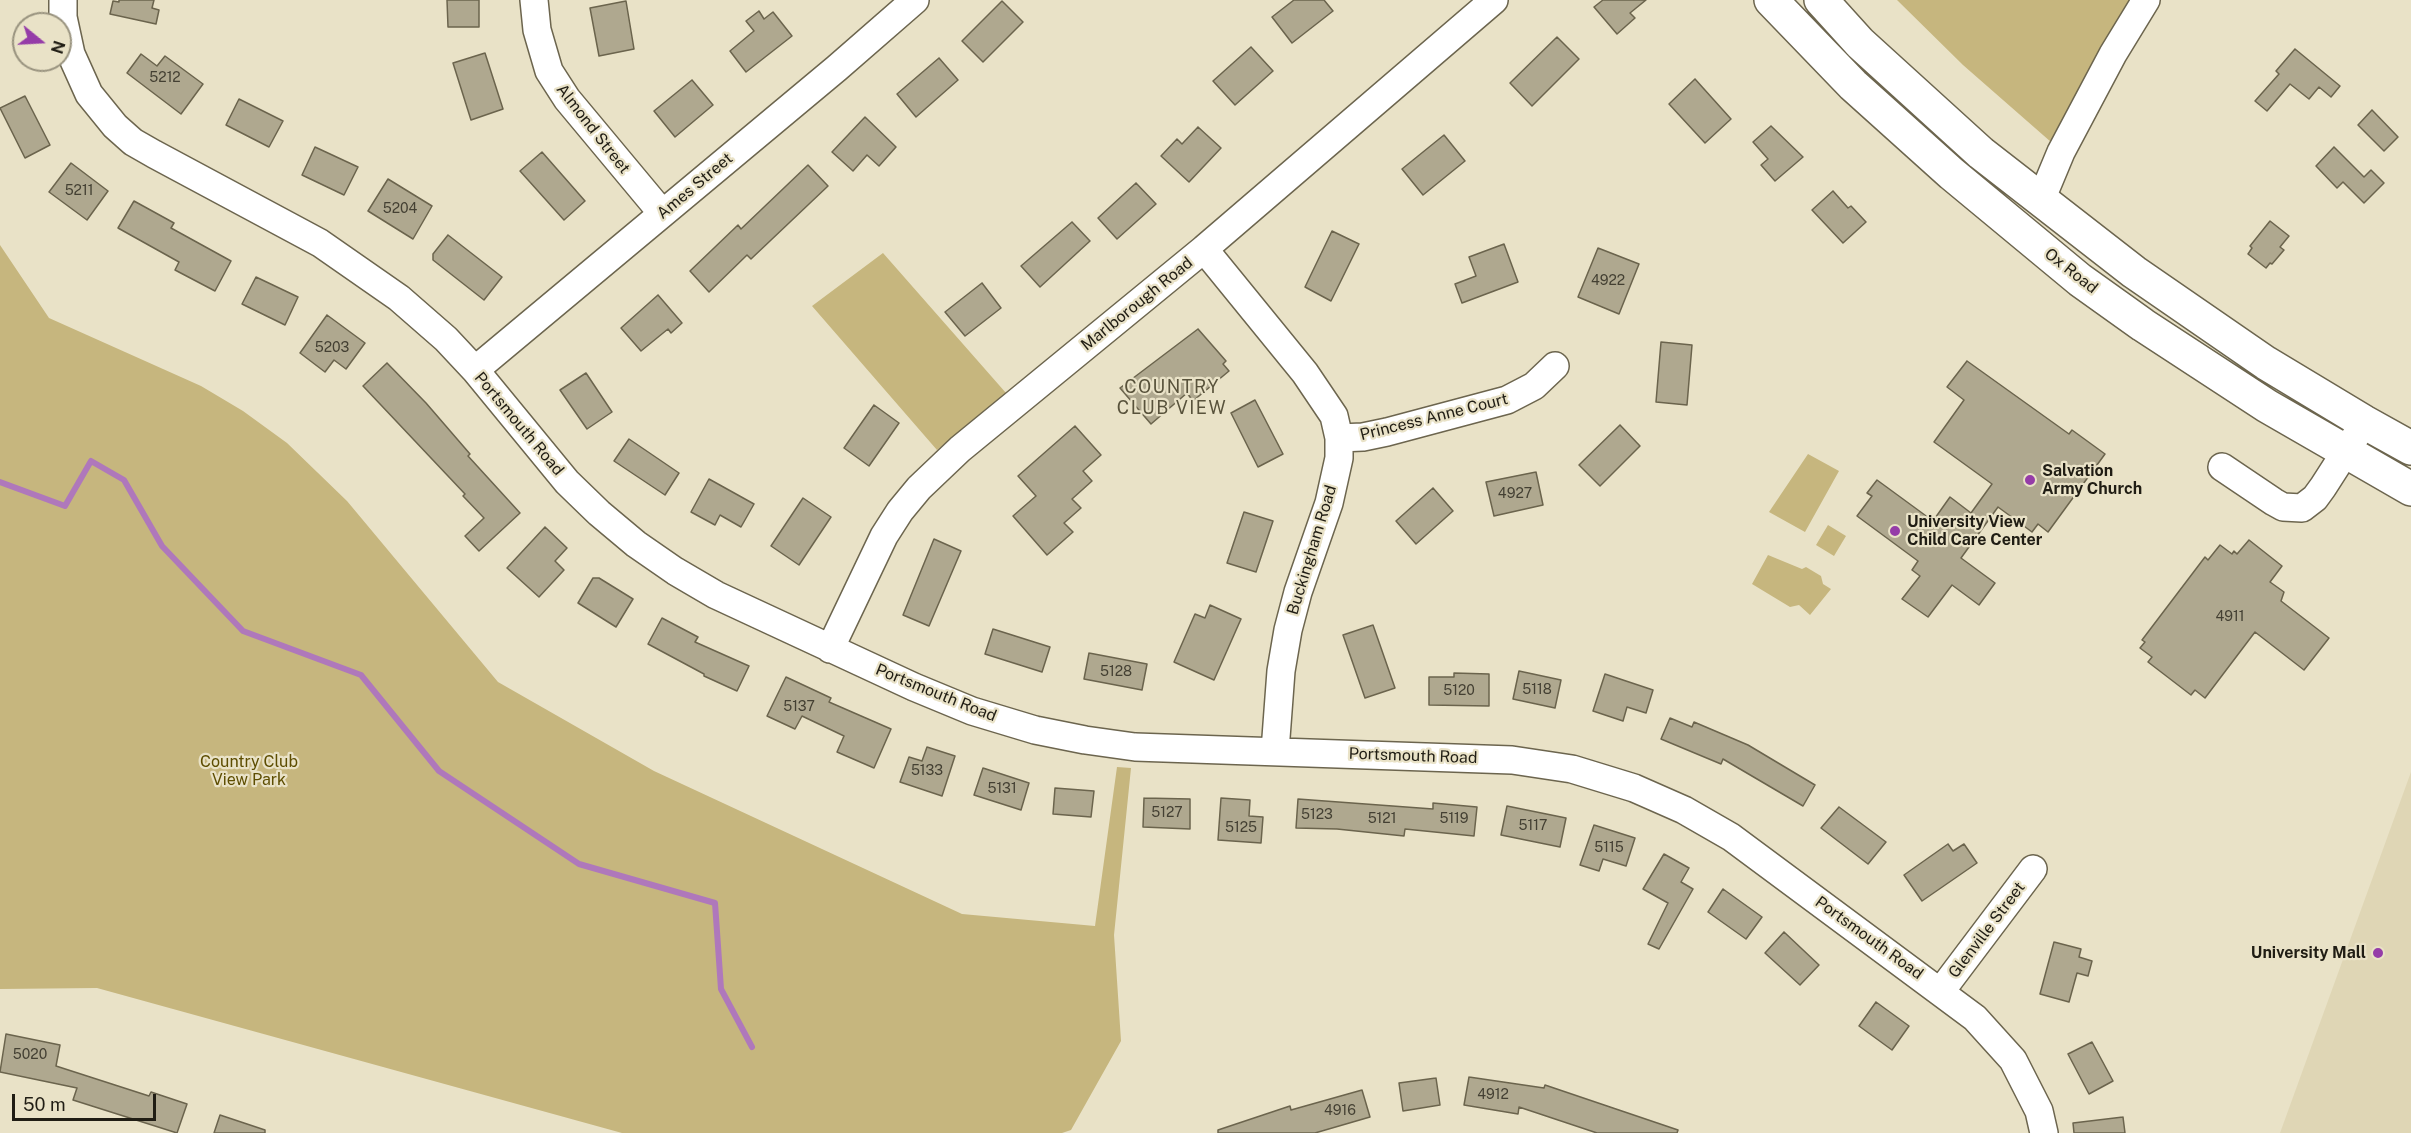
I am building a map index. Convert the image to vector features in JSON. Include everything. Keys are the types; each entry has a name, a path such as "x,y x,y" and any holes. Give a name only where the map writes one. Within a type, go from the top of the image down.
{"main road":[{"name":"Ox Road","path":"1771,0 1853,85 1952,174 2080,280 2229,382 2345,453 2411,489"},
{"path":"1821,0 1869,51 1981,153 2134,272 2257,357 2411,448"}],"street":[{"name":"Portsmouth Road","path":"63,0 63,17 70,54 89,94 115,126 133,142 154,154 320,243 352,263 399,298 446,339 475,370 567,482 599,513 636,544 675,571 716,595 914,687 972,711 1035,730 1135,747 1512,760 1572,769 1634,788 1684,810 1731,837 1975,1018 2013,1060 2039,1111 2044,1133"},
{"name":"Almond Street","path":"534,0 537,30 549,71 567,99 662,213"},
{"name":"Ames Street","path":"475,370 837,68 915,0"},
{"name":"Marlborough Road","path":"831,649 884,536 900,511 919,488 960,449 1204,249 1494,0"},
{"path":"2041,200 2061,152 2127,30 2146,0"},
{"name":"Buckingham Road","path":"1204,249 1305,373 1334,416 1339,438 1338,458 1329,503 1298,592 1288,630 1281,671 1275,751"},
{"name":"Princess Anne Court","path":"1339,438 1363,437 1386,432 1507,400 1534,386 1555,366"},
{"path":"2222,467 2283,507 2302,508 2315,498 2364,422"},
{"name":"Glenville Street","path":"1941,991 2033,869"}],"shaded area":[{"name":"University Mall","path":"2411,772 2411,1133 2280,1133"}],"green space":[{"path":"1897,0 2151,0 2051,142 1963,65"},
{"name":"Country Club View Park","path":"0,245 49,318 201,386 243,411 287,443 347,501 498,682 654,771 962,914 1095,926 1117,767 1131,768 1114,935 1121,1041 1071,1130 1062,1133 622,1133 97,988 0,989"},
{"path":"883,253 1006,393 937,450 812,306"},
{"path":"1808,454 1839,471 1805,532 1769,512"},
{"path":"1828,525 1846,536 1834,556 1816,545"},
{"path":"1768,555 1802,569 1806,567 1821,576 1823,584 1831,589 1810,615 1799,605 1790,607 1752,584"}],"building":[{"path":"119,0 154,0 152,8 159,10 156,24 110,14 113,1 119,2"},
{"path":"447,0 479,0 479,27 448,27"},
{"path":"1294,0 1324,0 1333,11 1292,43 1272,17"},
{"path":"1603,0 1646,0 1630,13 1635,18 1617,34 1594,7"},
{"path":"626,1 634,49 599,56 590,8"},
{"path":"1002,1 1023,22 983,62 962,41"},
{"path":"759,11 764,19 773,12 792,36 746,72 730,51 754,31 746,21"},
{"path":"1557,37 1579,59 1532,106 1510,83"},
{"path":"1251,47 1273,71 1235,105 1213,81"},
{"path":"2295,49 2340,86 2331,97 2319,87 2309,99 2290,84 2267,111 2255,101 2279,74 2276,71"},
{"path":"485,53 503,109 471,120 453,63"},
{"path":"141,54 157,66 165,56 203,84 181,114 127,73"},
{"path":"939,58 958,80 916,117 897,94"},
{"path":"1695,79 1731,119 1705,143 1669,104"},
{"path":"692,80 713,105 675,137 654,111"},
{"path":"25,96 50,145 25,158 0,108"},
{"path":"239,99 283,121 269,147 226,125"},
{"path":"2372,110 2398,137 2384,151 2358,125"},
{"path":"865,117 896,147 879,166 867,155 853,171 832,152"},
{"path":"1771,126 1803,157 1775,181 1761,165 1768,159 1753,142"},
{"path":"1198,127 1221,148 1189,182 1161,156 1177,139 1182,144"},
{"path":"1444,135 1465,161 1423,195 1402,169"},
{"path":"315,147 358,167 344,195 302,175"},
{"path":"2334,147 2364,177 2371,170 2384,183 2364,203 2343,182 2337,188 2316,166"},
{"path":"542,152 585,201 564,220 520,171"},
{"path":"71,163 108,191 87,220 49,192"},
{"path":"808,165 828,186 751,259 747,255 709,292 690,271 738,225 741,229"},
{"path":"388,179 432,206 413,239 368,211"},
{"path":"1136,183 1156,204 1117,239 1098,218"},
{"path":"1833,191 1848,208 1851,206 1866,222 1843,243 1812,210"},
{"path":"134,201 174,223 171,228 231,261 215,291 175,270 179,262 118,228"},
{"path":"2270,221 2289,236 2280,247 2284,250 2266,268 2248,254 2252,248 2250,246"},
{"path":"1072,222 1090,241 1040,287 1021,266"},
{"path":"1332,231 1359,244 1331,301 1305,287"},
{"path":"448,235 502,277 484,300 433,260 433,254"},
{"path":"1504,244 1518,282 1462,303 1455,284 1476,276 1469,257"},
{"path":"1598,248 1639,264 1619,314 1578,297"},
{"path":"256,277 298,297 285,325 242,304"},
{"path":"982,283 1001,308 965,336 945,312"},
{"path":"658,295 682,323 671,333 668,329 641,351 621,328"},
{"path":"327,315 365,343 346,369 334,360 325,372 300,353"},
{"path":"1198,329 1226,361 1223,364 1229,371 1193,401 1187,393 1151,424 1120,388"},
{"path":"1661,342 1692,345 1687,405 1656,402"},
{"path":"1967,361 2069,434 2072,430 2105,454 2048,532 2038,524 2032,532 1998,507 1961,558 1995,583 1979,605 1952,585 1928,617 1902,599 1920,576 1912,570 1918,561 1857,516 1872,496 1867,493 1877,480 1933,521 1950,497 1971,513 1992,484 1934,442 1964,400 1947,387"},
{"path":"387,363 426,403 470,454 468,456 520,513 479,551 465,536 484,518 463,496 465,494 363,386"},
{"path":"586,373 612,412 587,429 560,390"},
{"path":"1255,400 1283,454 1258,467 1231,413"},
{"path":"874,405 899,423 869,466 844,448"},
{"path":"1620,425 1640,446 1600,486 1579,465"},
{"path":"1075,426 1101,455 1083,471 1092,481 1072,499 1081,508 1064,523 1073,532 1047,555 1013,516 1036,496 1018,476"},
{"path":"629,439 679,473 665,495 614,461"},
{"path":"1536,472 1543,505 1494,516 1486,482"},
{"path":"709,479 754,504 741,527 720,515 715,525 691,512"},
{"path":"1433,488 1453,511 1416,544 1396,521"},
{"path":"803,498 831,517 799,565 771,546"},
{"path":"1244,512 1273,521 1256,572 1227,563"},
{"path":"545,527 567,548 555,561 564,570 539,597 507,568"},
{"path":"934,539 961,551 929,626 903,615"},
{"path":"2249,540 2282,566 2270,582 2284,592 2281,601 2329,638 2304,670 2255,632 2205,698 2195,690 2191,695 2148,662 2152,657 2140,648 2145,642 2142,640 2205,557 2208,560 2220,545 2232,554 2234,551 2237,554"},
{"path":"593,578 599,578 633,599 616,627 578,603"},
{"path":"1210,605 1241,619 1214,680 1174,662 1195,614 1205,618"},
{"path":"662,618 698,637 695,642 749,666 737,691 704,676 648,644"},
{"path":"1373,625 1395,688 1365,698 1343,635"},
{"path":"993,629 1050,647 1042,672 985,654"},
{"path":"1089,653 1147,664 1142,690 1084,679"},
{"path":"1519,671 1561,680 1555,708 1513,699"},
{"path":"1454,673 1489,674 1489,706 1429,705 1429,677 1454,677"},
{"path":"1605,674 1653,690 1646,713 1627,707 1623,721 1593,711"},
{"path":"786,677 831,698 829,702 891,729 874,768 837,752 844,736 802,716 795,729 767,716"},
{"path":"1670,718 1692,727 1694,722 1748,745 1815,785 1803,806 1723,759 1721,764 1661,739"},
{"path":"927,747 955,756 942,796 900,782 909,757 922,761"},
{"path":"983,768 1029,783 1021,810 974,795"},
{"path":"1055,788 1094,791 1091,817 1053,814"},
{"path":"1144,798 1190,799 1190,829 1143,827"},
{"path":"1221,798 1250,800 1249,816 1263,817 1261,843 1218,840"},
{"path":"1298,799 1433,809 1433,803 1477,807 1474,836 1405,829 1404,836 1337,829 1296,828"},
{"path":"1507,806 1566,818 1560,847 1501,835"},
{"path":"1839,807 1886,842 1868,864 1821,828"},
{"path":"1594,825 1635,838 1626,866 1603,859 1599,871 1580,865"},
{"path":"1948,844 1953,851 1964,844 1977,863 1922,901 1904,875"},
{"path":"1664,854 1689,868 1681,882 1693,889 1659,949 1648,944 1668,903 1643,889"},
{"path":"1723,889 1762,917 1746,939 1708,912"},
{"path":"1784,932 1819,965 1800,985 1765,953"},
{"path":"2054,942 2081,949 2079,957 2092,961 2088,976 2077,973 2069,1002 2040,994"},
{"path":"1876,1002 1909,1026 1892,1050 1859,1026"},
{"path":"6,1034 60,1045 56,1066 149,1096 151,1092 187,1104 177,1133 73,1100 77,1088 0,1072"},
{"path":"2092,1042 2113,1081 2089,1094 2068,1054"},
{"path":"1469,1077 1544,1088 1545,1085 1678,1130 1677,1133 1597,1133 1519,1107 1518,1114 1464,1105"},
{"path":"1436,1078 1440,1105 1403,1111 1399,1083"},
{"path":"1362,1090 1370,1117 1315,1133 1218,1133 1218,1130 1290,1106 1291,1110"},
{"path":"220,1115 265,1130 265,1133 214,1133"},
{"path":"2123,1117 2125,1133 2074,1133 2073,1123"}],"waterway":[{"path":"0,482 65,506 91,461 124,480 162,546 243,631 361,675 439,771 579,864 715,903 721,989 752,1047"}],"place":[{"name":"Salvation Army Church","path":"2030,480"},
{"name":"University View Child Care Center","path":"1895,531"},
{"name":"University Mall","path":"2378,953"}],"district":[{"name":"COUNTRY CLUB VIEW","path":"1172,397"}]}
